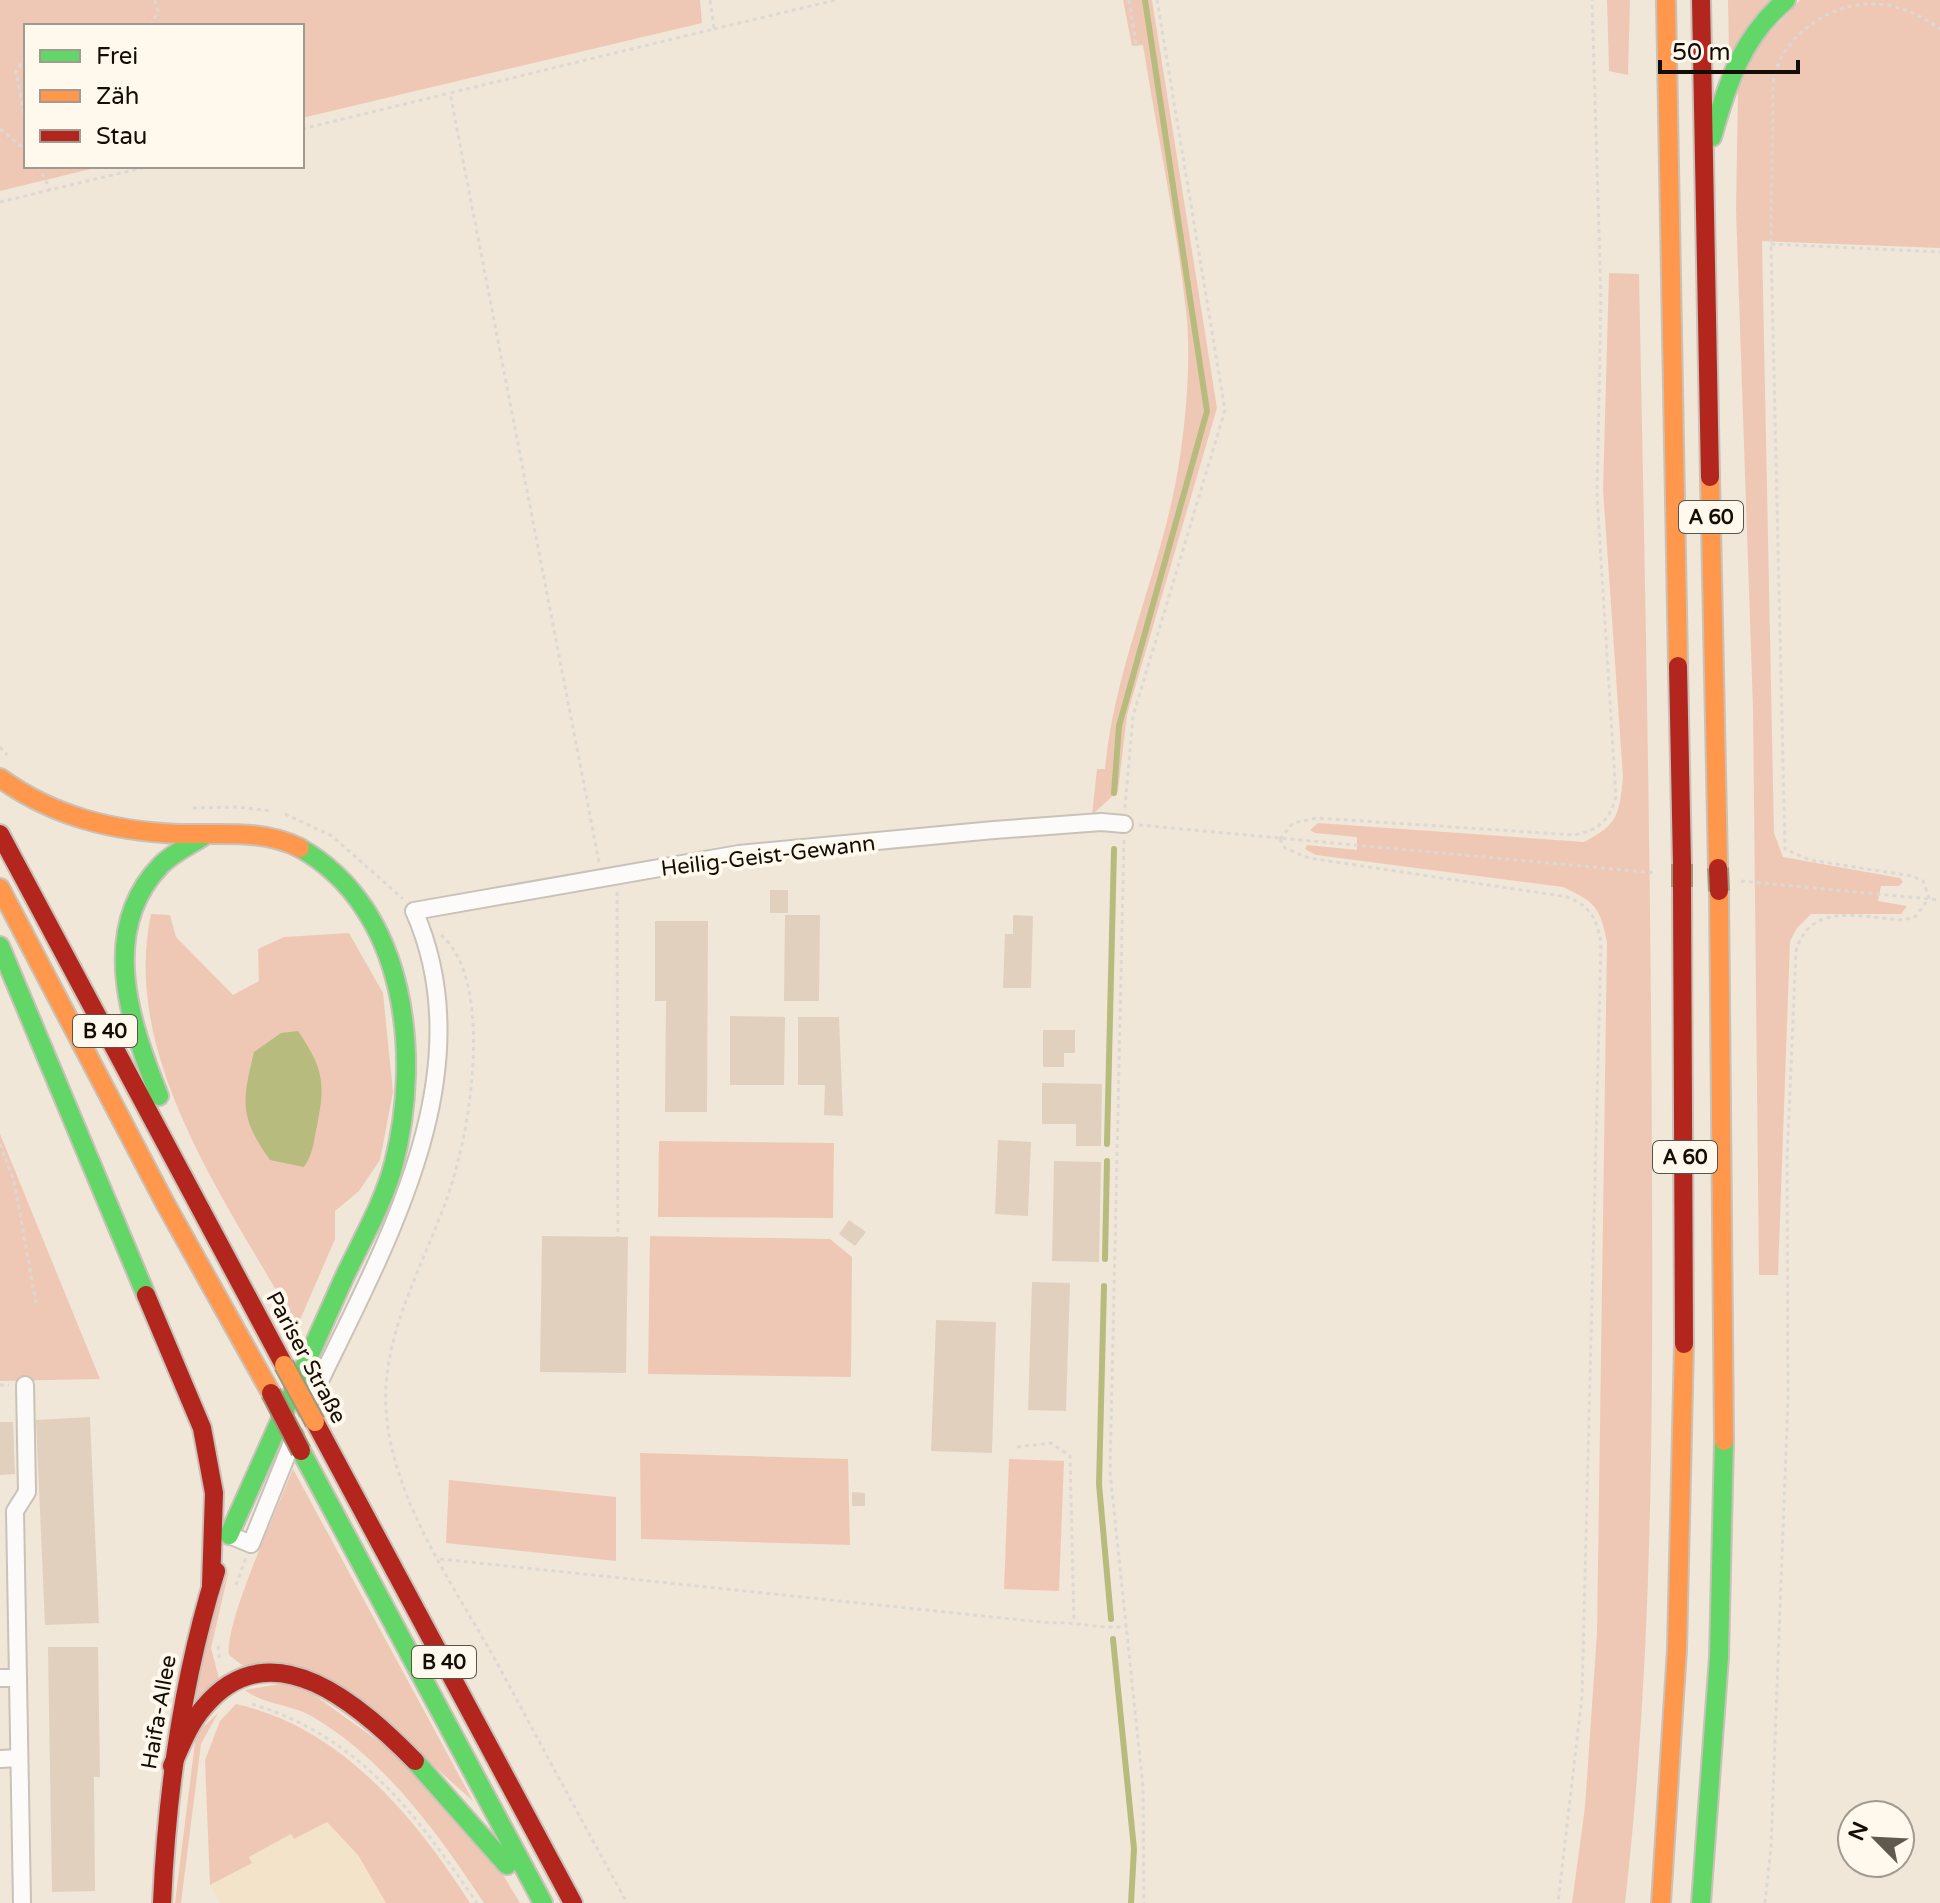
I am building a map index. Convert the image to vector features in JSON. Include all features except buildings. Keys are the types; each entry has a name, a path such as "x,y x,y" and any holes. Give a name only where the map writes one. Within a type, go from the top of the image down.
{"main road":[{"name":"A 60","path":"1661,1903 1680,1602 1685,1426 1666,0"},
{"name":"A 60","path":"1701,0 1723,880 1725,1411 1719,1657 1701,1903"},
{"path":"1704,166 1735,62 1760,23 1786,0"},
{"name":"Haifa-Allee","path":"0,778 45,806 101,826 207,834 240,833 279,839 299,847 334,873 381,937 400,995 409,1049 406,1109 393,1168 229,1535 211,1586 195,1644 172,1766 162,1903"},
{"name":"Pariser Straße","path":"0,834 573,1903"},
{"path":"207,834 173,855 144,886 126,926 124,953 128,1002 137,1037 211,1227"},
{"name":"B 40","path":"0,888 165,1203 271,1393 543,1903"},
{"path":"0,946 202,1428 214,1493 211,1586"},
{"path":"172,1766 204,1707 229,1686 267,1674 292,1673 323,1684 345,1699 402,1750 476,1825 533,1903"}],"street":[{"name":"Heilig-Geist-Gewann","path":"414,911 739,854 994,830 1101,822 1124,824"},
{"path":"229,1535 251,1544 282,1462 397,1211 430,1113 436,1075 439,1006 433,962 414,911"},
{"path":"22,1903 18,1678 8,1597 7,1511 27,1492 25,1385"},
{"path":"0,1678 18,1678"},
{"path":"0,1759 19,1758"}],"path":[{"path":"152,24 158,11 155,0"},
{"path":"710,0 714,29"},
{"path":"304,129 836,0"},
{"path":"1129,0 1136,44"},
{"path":"1144,1903 1143,1787 1110,1472 1124,824 1133,716 1225,410 1157,0"},
{"path":"1280,839 1293,823 1317,818 1574,835 1602,826 1611,814 1616,797 1597,496 1601,299 1592,0"},
{"path":"1929,898 1923,881 1912,876 1810,860 1785,849 1771,244 1773,84 1775,69 1789,43 1824,17 1850,6 1873,3 1921,16 1940,29"},
{"path":"24,60 16,71 24,115"},
{"path":"450,93 610,877 618,1237"},
{"path":"2,131 24,148"},
{"path":"40,168 50,190"},
{"path":"0,202 142,168"},
{"path":"1771,244 1940,252"},
{"path":"1124,824 1678,875"},
{"path":"1280,839 1285,848 1309,858 1568,897 1587,905 1596,920 1601,942 1582,1696 1558,1903"},
{"path":"1723,880 1940,900"},
{"path":"1765,1903 1771,1846 1788,1398 1787,1160 1796,951 1808,925 1823,916 1904,920 1916,916 1929,898"},
{"path":"414,911 452,944 467,976 473,1025 459,1161 392,1347 386,1387 388,1423 396,1463 416,1516 627,1903"},
{"path":"0,1144 14,1181 36,1303"},
{"path":"0,1159 5,1157"},
{"path":"1017,1447 1051,1443 1070,1456 1074,1621"},
{"path":"235,1587 251,1544"},
{"path":"440,1559 886,1607 1050,1623 1074,1621 1104,1629 1127,1626"},
{"path":"219,1639 217,1652 229,1686 246,1702 313,1727 355,1756 441,1851 477,1903"}],"shaded area":[{"path":"0,0 700,0 702,23 304,118 304,24 24,24 24,168 95,168 0,191"},
{"path":"1123,0 1152,0 1217,408 1127,715 1118,791 1092,815 1097,769 1105,769 1117,697 1175,486 1188,374 1186,310 1166,177 1143,45 1132,46"},
{"path":"1607,0 1630,0 1628,75 1609,71"},
{"path":"1728,0 1774,0 1729,54"},
{"path":"1800,0 1940,0 1940,248 1762,241 1774,833 1783,857 1900,878 1903,882 1899,886 1881,886 1878,901 1907,906 1901,914 1811,914 1797,928 1790,941 1778,1275 1759,1275 1753,709 1736,210 1738,88 1748,56"},
{"path":"1609,273 1639,274 1651,1055 1649,1535 1641,1719 1625,1903 1572,1903 1585,1807 1597,1633 1607,942 1604,930 1594,907 1563,887 1316,855 1305,849 1307,845 1357,850 1357,837 1310,830 1318,823 1584,842 1604,829 1615,817 1623,777 1603,490"},
{"path":"151,914 170,915 176,937 233,995 259,981 258,949 284,937 349,933 383,993 393,1092 380,1160 359,1191 335,1211 335,1239 297,1327 213,1181 187,1130 166,1077 151,1023 146,969"},
{"path":"298,1031 313,1055 322,1086 313,1147 304,1167 270,1160 253,1132 246,1108 247,1084 254,1052 281,1033"},
{"path":"0,1134 100,1379 0,1381"},
{"path":"659,1141 834,1143 833,1218 658,1217"},
{"path":"650,1236 830,1239 852,1257 851,1377 648,1374"},
{"path":"640,1453 848,1459 850,1545 641,1539"},
{"path":"1009,1459 1064,1461 1059,1591 1004,1589"},
{"path":"293,1469 473,1801 363,1703 242,1665 229,1655 230,1639 243,1592"},
{"path":"449,1480 616,1497 616,1561 446,1543"},
{"path":"230,1566 211,1648 220,1682 194,1704 209,1629"},
{"path":"295,1681 396,1754 497,1865 520,1903 484,1903 409,1800 364,1754 339,1734 305,1713 261,1699 245,1690"},
{"path":"236,1704 274,1716 342,1754 399,1808 470,1903 386,1903 358,1855 327,1822 294,1839 291,1834 249,1857 252,1863 210,1885 205,1760 220,1721"},
{"path":"218,1713 201,1744 181,1903 175,1903 195,1742 199,1731"},
{"path":"327,1822 358,1855 386,1903 220,1903 210,1886 251,1863 249,1857 291,1834 295,1839"}],"waterway":[{"path":"1114,793 1119,726 1207,411 1145,0"},
{"path":"1107,1144 1114,849"},
{"path":"1105,1259 1107,1161"},
{"path":"1104,1286 1099,1484 1111,1619"},
{"path":"1113,1639 1134,1849 1131,1903"}],"traffic: fast":[{"path":"1712,137 1738,62 1758,30 1786,0"},
{"path":"159,1096 130,1008 125,947 130,918 142,891 161,865 207,834"},
{"path":"229,1535 384,1193 394,1163 402,1121 406,1077 405,1032 398,988 384,946 364,908 336,875 300,848"},
{"path":"0,946 146,1295"},
{"path":"1701,1903 1719,1657 1724,1441"},
{"path":"301,1451 543,1903"},
{"path":"415,1761 507,1865"}],"traffic: slow":[{"path":"1666,0 1678,666"},
{"path":"1710,477 1718,868"},
{"path":"0,778 41,803 85,820 155,832 256,835 300,848"},
{"path":"0,888 165,1203 271,1393"},
{"path":"1719,891 1724,1441"},
{"path":"1661,1903 1677,1649 1684,1344"},
{"path":"284,1365 315,1422"}],"traffic: jam":[{"path":"1701,0 1710,477"},
{"path":"1678,666 1682,864"},
{"path":"0,834 284,1365"},
{"path":"1682,864 1682,887"},
{"path":"1718,868 1719,891"},
{"path":"1682,887 1684,1344"},
{"path":"146,1295 202,1428 214,1493 211,1586"},
{"path":"271,1393 301,1451"},
{"path":"315,1422 573,1903"},
{"path":"162,1903 178,1735 194,1653 216,1571"},
{"path":"172,1766 204,1707 230,1684 258,1673 287,1674 316,1683 370,1719 415,1761"}]}
